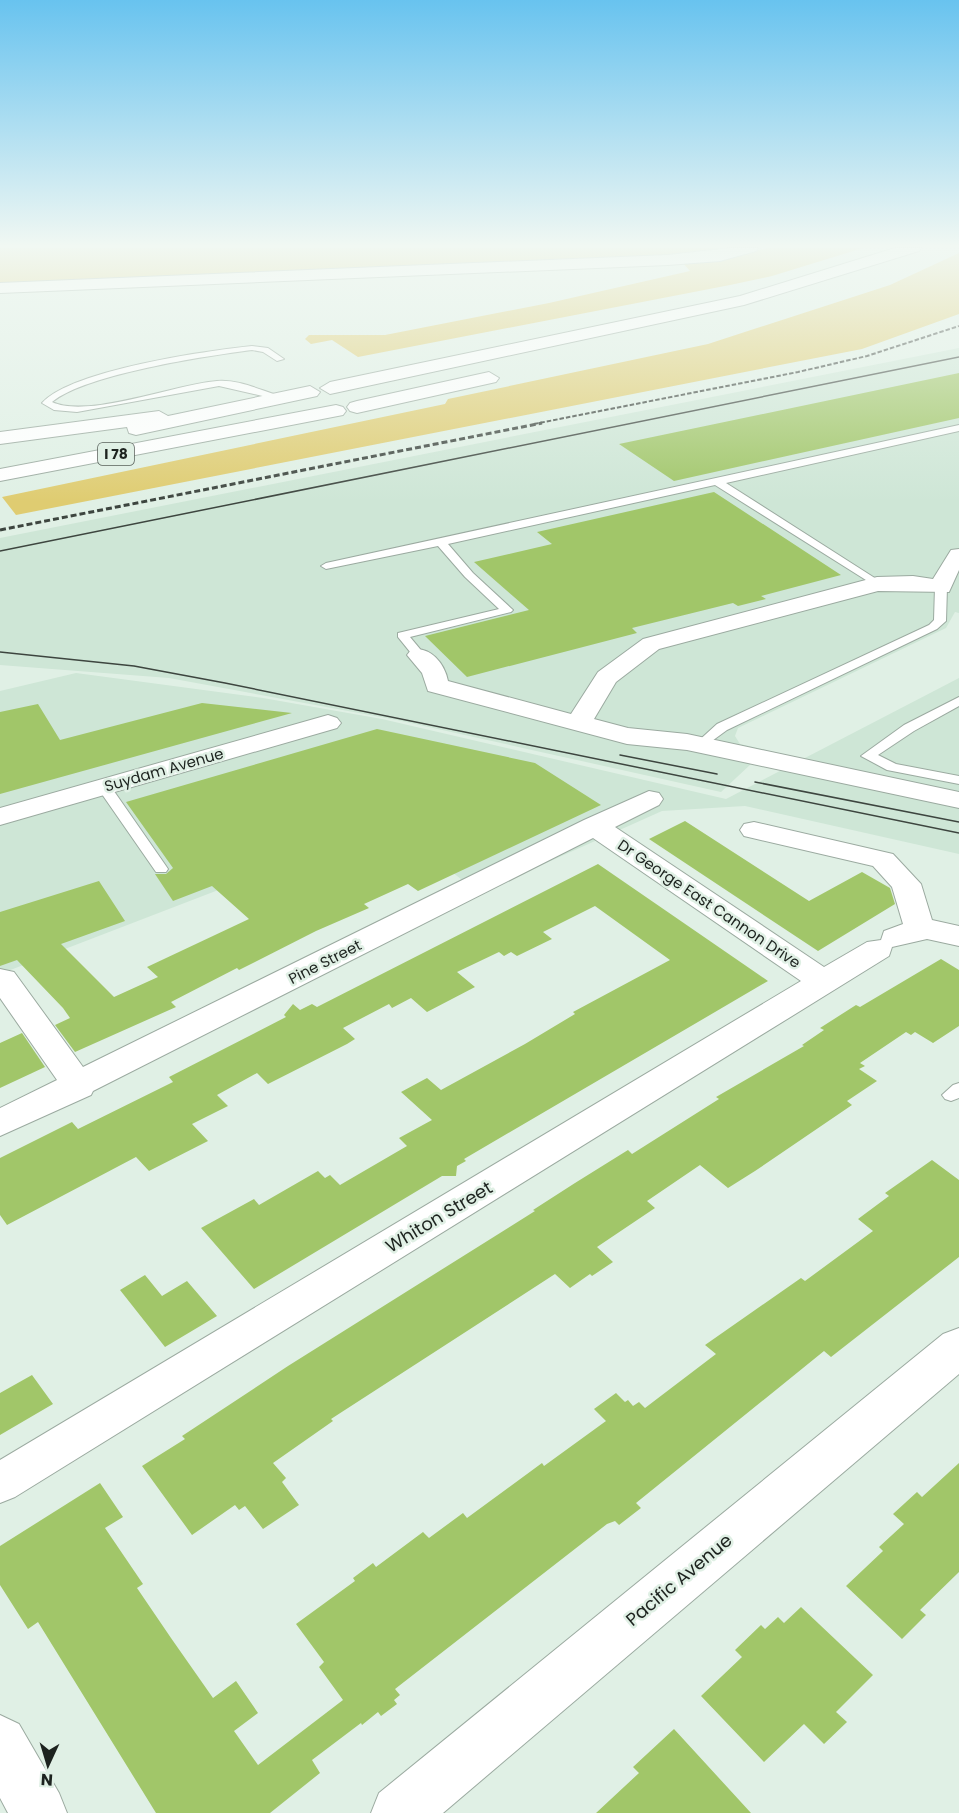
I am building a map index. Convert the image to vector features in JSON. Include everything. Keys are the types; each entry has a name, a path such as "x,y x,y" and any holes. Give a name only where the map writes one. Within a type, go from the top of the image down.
{"main road":[{"name":"I 78","path":"0,462 211,411 591,333"},
{"path":"357,407 512,374"},
{"path":"0,438 108,422 211,411"},
{"name":"I 78","path":"0,475 232,433 336,411"},
{"path":"0,493 232,433"},
{"name":"Pacific Avenue","path":"399,1813 959,1347"},
{"path":"0,1743 39,1813"}],"street":[{"path":"579,724 593,694 617,665 651,644 877,584 913,583 941,587 948,570 959,555"},
{"path":"419,655 434,671 437,686 627,736 701,745 959,800"},
{"name":"Suydam Avenue","path":"0,817 328,723"},
{"name":"Pine Street","path":"0,1124 649,799"},
{"name":"Dr George East Cannon Drive","path":"594,826 824,982"},
{"path":"754,830 883,860 906,884 917,936"},
{"name":"Whiton Street","path":"0,1483 824,982 917,936"},
{"path":"3,979 79,1086"}],"lane":[{"path":"278,398 219,383 79,410 55,409 46,403 52,396 80,384 168,363 252,348 265,350 280,359"},
{"path":"327,566 959,428"},
{"path":"717,482 877,584"},
{"path":"419,655 402,635 507,610 468,575 441,542"},
{"path":"701,745 722,727 933,627 939,621 941,587"},
{"path":"959,701 909,728 868,756 892,766 959,780"},
{"path":"104,787 161,869"}],"shaded area":[{"path":"397,333 484,333 358,357 332,340 311,344 305,339 309,335 385,335"},
{"path":"743,333 907,333 862,349 16,515 2,497 445,404 448,399 708,344"},
{"path":"959,348 959,613 955,612 946,628 738,728 735,736 740,744 766,750 721,792 397,720 169,678 0,665 0,538"},
{"path":"76,673 263,698 382,719 726,799 959,678 959,854 745,806 662,811 479,893 390,824 0,974 0,691"}],"building":[{"path":"959,373 959,418 674,481 619,444"},
{"path":"714,492 841,575 761,596 766,599 738,606 733,603 632,628 637,633 467,677 425,636 529,610 474,562 552,544 537,532"},
{"path":"202,703 292,713 0,794 0,712 38,704 60,740"},
{"path":"377,729 535,763 601,805 418,891 408,884 364,904 369,908 316,931 239,970 237,968 171,1002 176,1007 75,1052 55,1025 70,1018 63,1008 17,960 0,966 0,912 99,881 125,921 61,944 114,997 158,977 147,967 249,919 212,886 173,901 155,874 166,874 173,868 126,802"},
{"path":"685,821 809,901 862,872 890,888 895,904 818,951 649,839"},
{"path":"598,864 768,981 464,1159 466,1161 457,1166 456,1176 442,1176 254,1289 201,1228 254,1199 259,1205 318,1171 325,1178 330,1175 340,1185 407,1146 399,1138 432,1120 401,1092 427,1078 441,1090 525,1044 575,1014 573,1012 670,960 595,906 543,932 552,939 517,956 511,952 504,956 499,952 457,972 475,987 427,1012 411,998 392,1008 389,1004 343,1028 355,1039 347,1044 268,1084 257,1073 217,1095 228,1106 192,1124 208,1141 149,1171 136,1157 7,1225 0,1215 0,1158 72,1122 78,1129 173,1082 169,1077 286,1017 284,1015 293,1004 300,1010 312,1004 317,1007"},
{"path":"941,959 959,970 959,1026 933,1043 915,1032 911,1035 906,1032 860,1063 865,1066 859,1069 877,1081 847,1101 852,1105 755,1171 728,1188 700,1165 647,1201 655,1208 597,1247 613,1262 570,1288 555,1274 331,1419 333,1421 273,1463 286,1478 282,1482 299,1505 263,1529 245,1506 239,1510 235,1505 192,1535 142,1466 185,1439 182,1436 288,1366 535,1211 533,1210 575,1183 628,1150 632,1154 719,1099 716,1097 804,1046 802,1045 824,1030 820,1028 856,1005 860,1007"},
{"path":"22,1033 45,1067 0,1088 0,1043"},
{"path":"932,1160 959,1180 959,1257 831,1357 824,1351 636,1503 641,1508 619,1525 615,1521 607,1524 395,1689 400,1695 394,1700 397,1704 381,1716 378,1712 362,1725 361,1723 312,1760 320,1773 270,1813 156,1813 38,1622 28,1629 0,1585 0,1546 100,1483 123,1517 105,1528 143,1584 137,1588 171,1638 213,1698 236,1681 258,1713 234,1731 258,1765 343,1700 319,1667 324,1662 296,1624 355,1581 353,1578 373,1563 376,1567 423,1532 429,1538 463,1513 467,1518 542,1463 544,1466 606,1421 594,1409 616,1393 625,1402 628,1400 633,1406 639,1402 645,1408 716,1354 705,1345 801,1278 805,1281 873,1231 858,1219 889,1196 885,1193"},
{"path":"145,1275 162,1296 187,1281 217,1316 165,1347 120,1290"},
{"path":"32,1375 53,1404 0,1435 0,1393"},
{"path":"959,1463 959,1572 920,1610 926,1615 902,1639 846,1586 883,1551 879,1547 904,1524 893,1514 917,1492 922,1497"},
{"path":"801,1607 873,1675 836,1712 847,1722 824,1744 804,1724 764,1762 701,1696 742,1657 735,1650 761,1625 765,1629 778,1617 784,1623"},
{"path":"674,1729 751,1813 596,1813 639,1773 633,1767"}],"tram line":[{"path":"0,551 959,357"},
{"path":"0,652 134,666 225,683 959,833"},
{"path":"620,755 717,774"},
{"path":"755,782 959,822"}],"railway":[{"path":"534,424 798,372 867,356 939,333"},
{"path":"0,530 542,423"}]}
